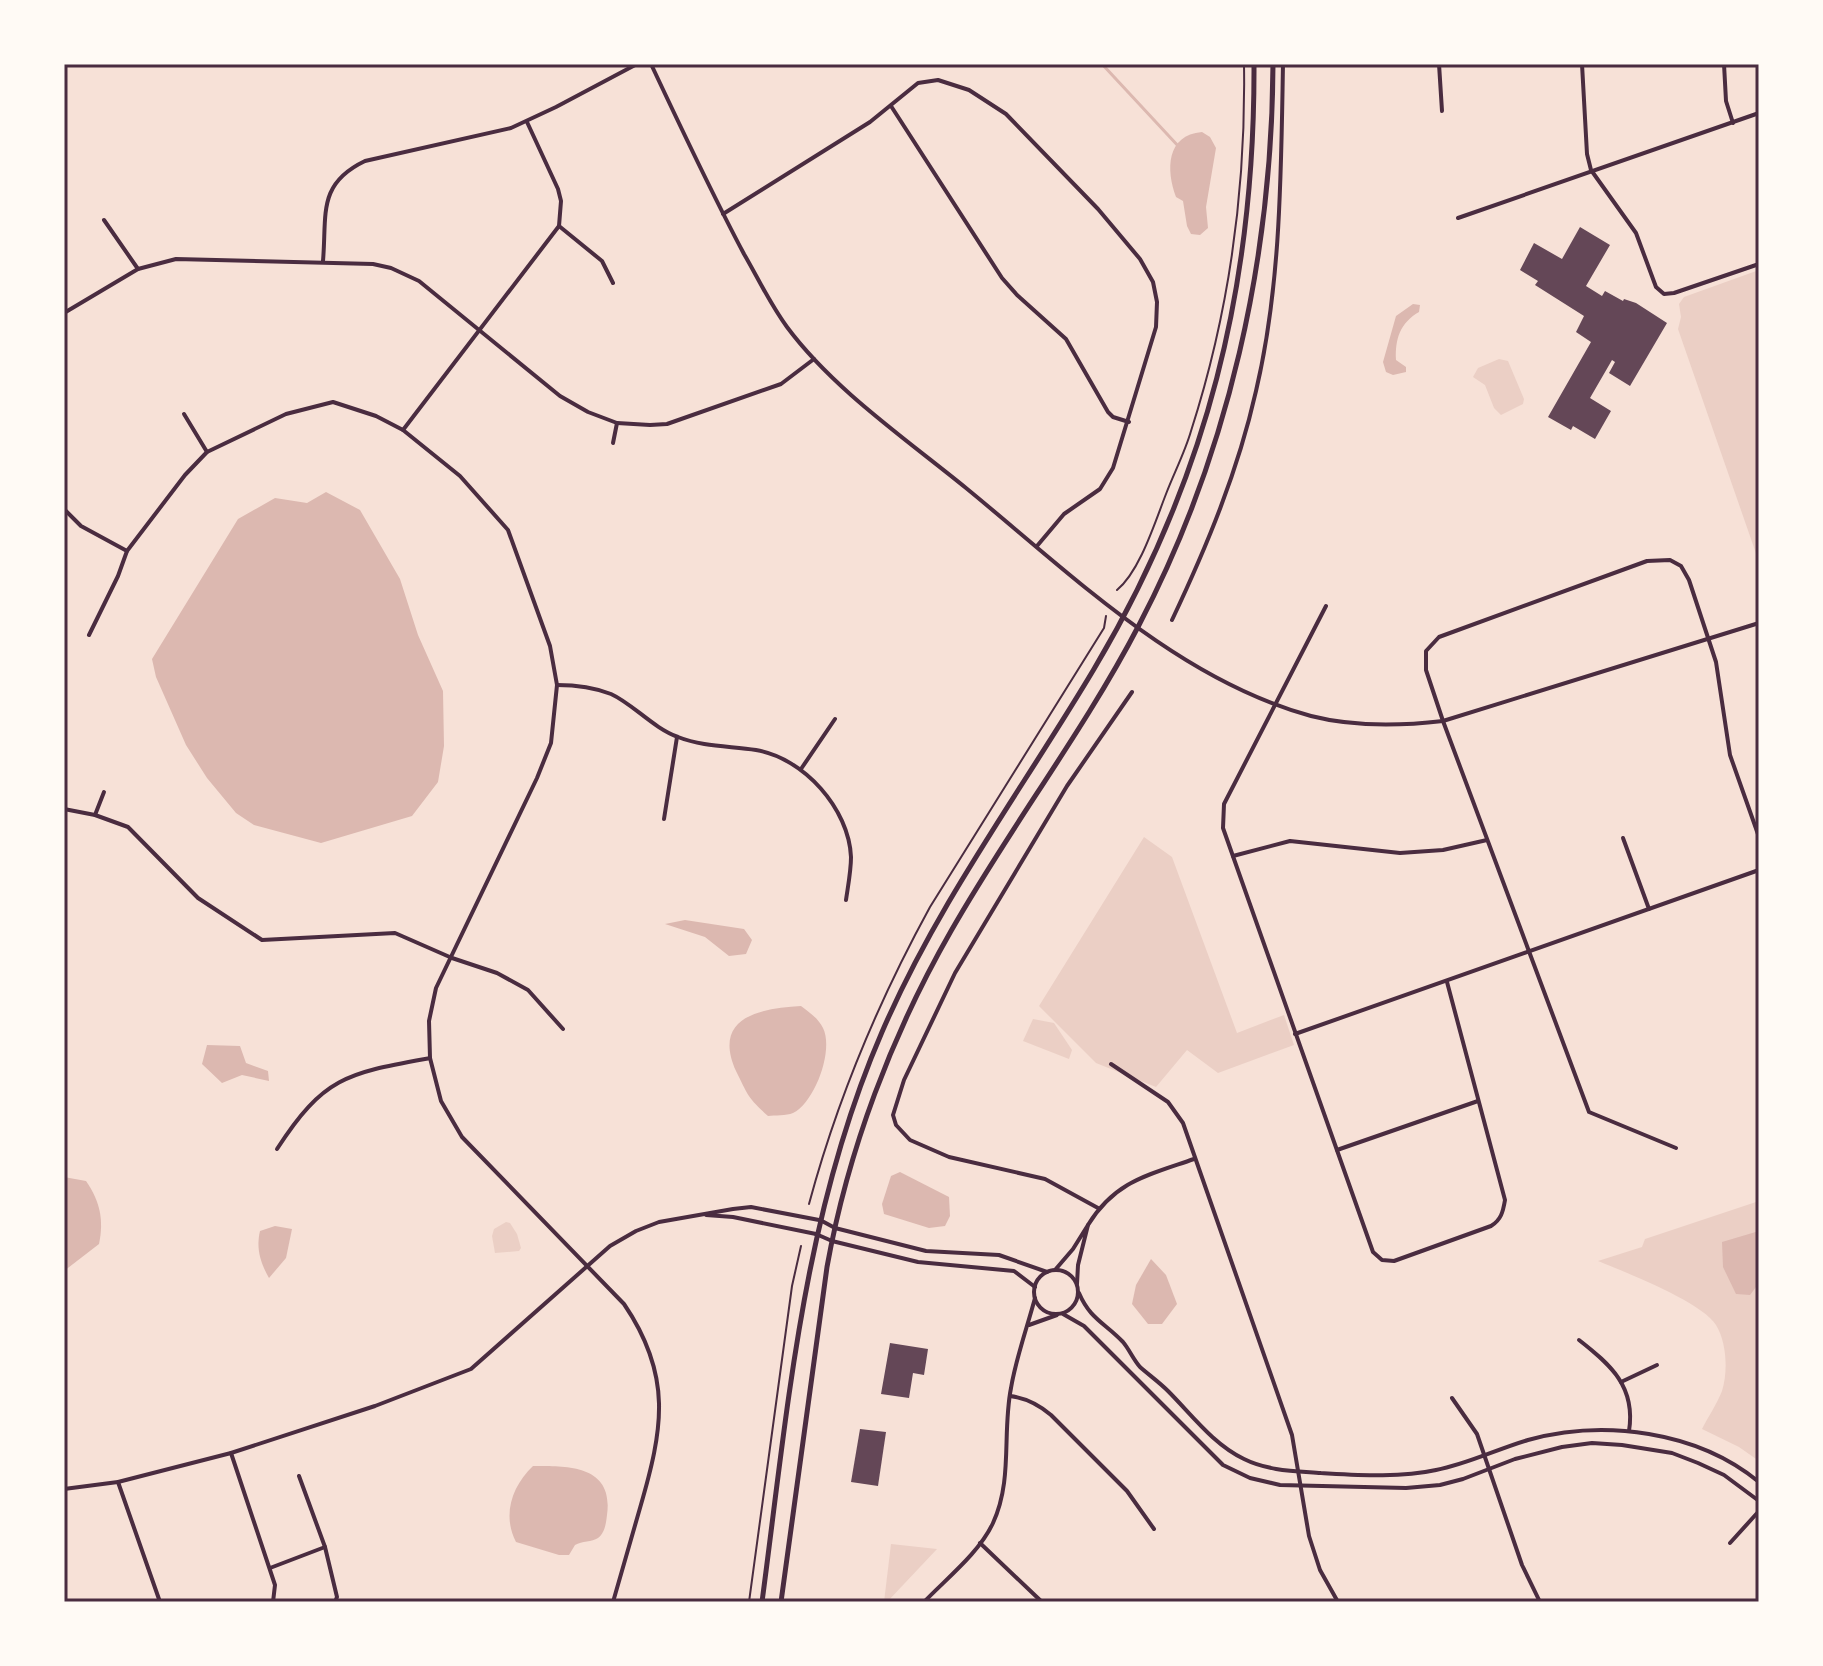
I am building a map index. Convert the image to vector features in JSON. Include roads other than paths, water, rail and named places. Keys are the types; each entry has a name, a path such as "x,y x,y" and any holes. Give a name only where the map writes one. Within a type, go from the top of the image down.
{"main road":[{"path":"762,1602 802,1311 819,1220 852,1106 882,1032 934,923 1123,617 1195,455 1218,378 1247,218 1254,64"},
{"path":"781,1602 832,1241 870,1111 914,1002 957,921 1108,681 1167,570 1198,497 1223,420 1240,353 1264,210 1273,64"}],"street":[{"path":"322,261 332,186 349,169 365,161 495,133 527,122 637,64"},
{"path":"651,64 723,214 775,310 814,359 1123,617 1180,657 1275,704 1313,716 1404,725 1443,721 1759,623"},
{"path":"1172,620 1217,519 1257,390 1278,240 1283,64"},
{"path":"1439,64 1442,111"},
{"path":"1582,64 1587,154 1591,170 1636,233 1656,287 1664,294 1674,293 1759,264"},
{"path":"1724,64 1726,101 1733,123"},
{"path":"723,214 870,122 918,83 938,80 969,90 1015,123 1098,209 1140,259 1153,282 1157,302 1156,327 1113,468 1100,489 1064,514 1037,546"},
{"path":"891,106 1002,278 1017,295 1059,330 1108,412 1129,422"},
{"path":"1458,218 1759,113"},
{"path":"403,430 559,226 561,201 558,189 527,122"},
{"path":"104,220 138,269"},
{"path":"559,226 602,261 613,283"},
{"path":"64,313 138,269 176,259 373,264 419,281 560,396 588,412 617,423 633,425 667,424 781,384 814,359"},
{"path":"89,635 127,551 185,475 207,452 286,414 333,402 376,416 403,430 460,476 508,530 550,646 557,685 554,724 544,762 436,988 429,1021 430,1058 441,1101 462,1137 611,1290 634,1320 652,1360 660,1400 656,1452 613,1602"},
{"path":"184,414 207,452"},
{"path":"613,443 617,423"},
{"path":"64,509 81,526 127,551"},
{"path":"1676,1148 1589,1112 1443,721 1426,670 1426,651 1439,637 1660,559 1681,566 1710,639 1722,692 1723,721 1730,755 1759,837"},
{"path":"1326,606 1224,804 1223,828 1373,1252 1382,1260 1394,1261 1491,1226 1503,1212 1505,1200 1447,982"},
{"path":"557,685 582,685 613,695 639,715 677,737 723,748 758,750 801,769 827,795 845,824 851,857 846,900"},
{"path":"1098,1208 1045,1179 949,1157 910,1140 896,1125 893,1115 904,1080 955,973 1067,786 1132,692"},
{"path":"801,769 835,719"},
{"path":"664,819 677,737"},
{"path":"95,815 104,792"},
{"path":"64,809 95,815 128,827 198,898 262,940 395,933 452,958 497,973 528,990 563,1029"},
{"path":"1623,838 1649,909"},
{"path":"1232,856 1290,841 1400,853 1443,850 1487,840"},
{"path":"1295,1034 1759,870"},
{"path":"277,1149 297,1117 324,1090 357,1073 430,1058"},
{"path":"1111,1064 1168,1102 1176,1111 1292,1435 1314,1554 1338,1602"},
{"path":"1337,1150 1479,1101"},
{"path":"1055,1270 1073,1249 1098,1208 1125,1184 1195,1159"},
{"path":"64,1489 118,1482 231,1453 375,1406 471,1369 610,1246 659,1222 696,1214 751,1207 819,1220 835,1228 926,1251 999,1255 1047,1272 1055,1270 1068,1274 1077,1284"},
{"path":"696,1214 733,1217 816,1234 832,1241 930,1264 983,1266 1014,1271 1035,1287"},
{"path":"1088,1225 1078,1265 1077,1284 1087,1310 1123,1343 1140,1366 1215,1441 1245,1460 1298,1471 1403,1474 1461,1465 1512,1445 1558,1433 1629,1431 1685,1443 1746,1471 1759,1482"},
{"path":"924,1602 993,1525 1002,1499 1006,1471 1010,1396 1029,1325 1035,1287 1047,1272"},
{"path":"1029,1325 1074,1306 1079,1293"},
{"path":"1035,1298 1041,1308 1084,1326 1223,1465 1250,1478 1280,1485 1440,1485 1534,1453 1592,1443 1672,1453 1724,1475 1759,1501"},
{"path":"1579,1340 1604,1360 1621,1382 1631,1406 1629,1431"},
{"path":"1621,1382 1657,1365"},
{"path":"1010,1396 1023,1397 1051,1415 1127,1491 1154,1529"},
{"path":"1452,1398 1477,1434 1522,1565 1540,1602"},
{"path":"231,1453 275,1585 273,1602"},
{"path":"299,1476 325,1547 337,1597 335,1602"},
{"path":"118,1482 160,1602"},
{"path":"1730,1543 1759,1511"},
{"path":"979,1543 1042,1602"},
{"path":"270,1568 325,1547"}],"waterway":[{"path":"1102,64 1180,148"}]}
